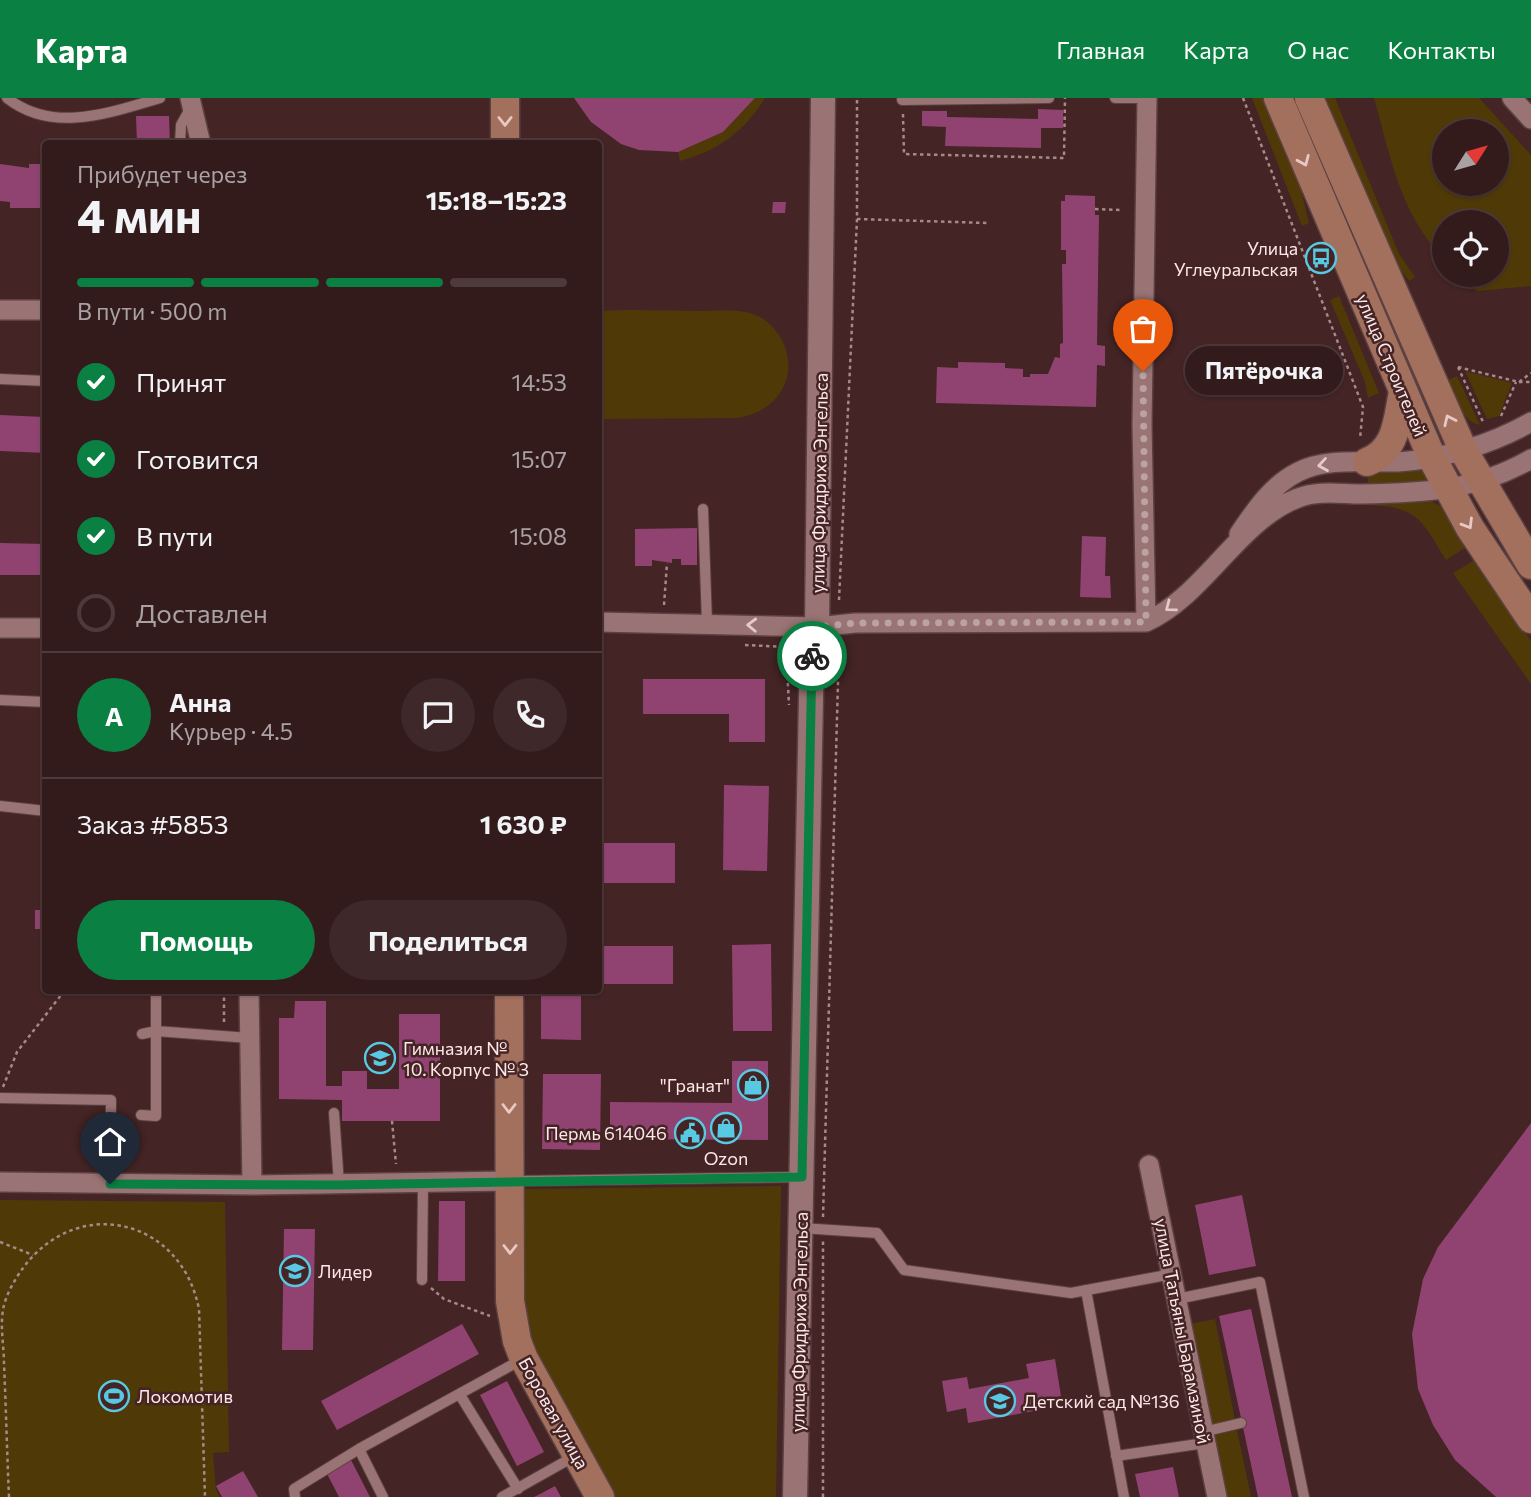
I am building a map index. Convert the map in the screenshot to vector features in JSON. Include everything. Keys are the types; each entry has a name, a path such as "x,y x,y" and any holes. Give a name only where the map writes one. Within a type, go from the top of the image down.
{"main road":[{"path":"505,98 505,140"},
{"name":"улица Строителей","path":"1278,98 1432,458 1482,547 1531,619"},
{"name":"улица Строителей","path":"1309,98 1463,450 1480,483 1531,565"},
{"path":"1364,453 1388,449 1394,436 1403,392"},
{"name":"Боровая улица","path":"509,994 510,1301 517,1341 524,1359 600,1497"}],"street":[{"name":"улица Фридриха Энгельса","path":"795,1497 812,1228 802,1177 812,648 817,627 823,98"},
{"path":"1146,622 1142,425 1147,98"},
{"path":"1512,98 1531,119"},
{"path":"191,102 200,140"},
{"path":"0,310 42,310"},
{"path":"1220,561 1257,507 1297,472 1364,453 1432,458 1463,450 1502,430 1531,422"},
{"path":"602,622 817,627 855,623 1146,622 1174,606 1243,537 1296,498 1325,493 1448,489 1501,476 1531,459"},
{"path":"0,628 42,628"},
{"path":"249,994 253,1185"},
{"name":"улица Татьяны Барамзиной","path":"1149,1164 1217,1497"},
{"path":"0,1182 339,1185 509,1181"}],"lane":[{"path":"7,98 23,111 71,120 127,102 160,98"},
{"path":"902,100 1049,98"},
{"path":"1115,98 1147,98"},
{"path":"180,140 181,125 191,102"},
{"path":"0,379 42,381"},
{"path":"703,509 707,623"},
{"path":"0,700 42,702"},
{"path":"0,806 42,811"},
{"path":"141,1115 156,1116 156,994"},
{"path":"142,1034 156,1031 249,1038"},
{"path":"0,1095 111,1101 110,1184"},
{"path":"334,1113 339,1185"},
{"path":"509,1181 802,1177"},
{"path":"422,1280 423,1182"},
{"path":"812,1228 877,1233 904,1270 1071,1293 1172,1274"},
{"path":"1177,1299 1260,1282 1304,1497"},
{"path":"1086,1290 1124,1497"},
{"path":"295,1497 295,1489 359,1449 524,1359"},
{"path":"460,1395 518,1489"},
{"path":"1274,1415 1287,1412"},
{"path":"1116,1457 1204,1438 1241,1423"},
{"path":"359,1449 383,1497"},
{"path":"502,1497 577,1455"}],"path":[{"path":"839,607 857,219 857,98"},
{"path":"902,100 904,153 1064,158 1065,98"},
{"path":"1243,98 1363,407 1364,453"},
{"path":"1095,209 1122,210"},
{"path":"857,219 988,223"},
{"path":"1531,373 1518,382 1502,430 1482,422 1458,366 1518,382 1531,382"},
{"path":"664,611 667,563"},
{"path":"823,1497 812,1228 839,648"},
{"path":"0,1095 17,1052 62,994"},
{"path":"223,1036 224,994"},
{"path":"392,1121 396,1174"},
{"path":"9,1497 2,1310 15,1279 33,1255 60,1235 96,1226 127,1226 157,1239 183,1264 194,1284 199,1309 205,1497"},
{"path":"0,1242 33,1255"},
{"path":"422,1280 443,1299 497,1318"}],"shaded area":[{"path":"755,98 765,98 739,130 718,146 680,161 678,152 723,132"},
{"path":"1252,98 1269,98 1293,158 1309,223 1302,226"},
{"path":"1324,98 1335,98 1399,254 1415,277 1409,281 1388,253"},
{"path":"1374,98 1479,98 1498,119 1432,119 1432,196 1509,196 1509,131 1531,155 1531,286 1477,291 1473,287 1509,287 1509,210 1432,210 1432,244 1407,204"},
{"path":"1339,296 1379,393 1368,398 1365,382 1330,300"},
{"path":"726,310 750,313 769,323 786,350 786,381 778,396 767,407 737,418 602,419 602,311"},
{"path":"1465,371 1512,383 1499,416 1487,419"},
{"path":"1457,376 1480,425 1468,419 1456,400 1448,380"},
{"path":"1422,468 1429,475 1425,482 1368,487 1368,470"},
{"path":"1427,499 1446,509 1468,546 1446,560 1416,518 1396,508 1366,505 1366,501"},
{"path":"1475,560 1531,641 1531,684 1453,573"},
{"path":"781,1186 776,1497 615,1497 522,1329 525,1189"},
{"name":"Локомотив","path":"0,1200 225,1202 229,1452 213,1453 216,1489 220,1497 0,1497"},
{"path":"1215,1319 1235,1420 1211,1425 1190,1324"},
{"path":"1237,1430 1251,1497 1225,1497 1211,1436"}],"building":[{"path":"574,98 755,98 723,132 678,152 639,150 621,144 591,122"},
{"path":"1038,109 1063,110 1063,128 1041,128 1041,148 945,146 946,127 922,126 922,111 947,111 947,117 1038,119"},
{"path":"136,116 169,116 170,140 137,140"},
{"path":"0,164 29,168 29,164 42,164 42,208 10,208 10,202 0,201"},
{"path":"1065,195 1095,196 1095,215 1099,215 1097,345 1105,346 1105,366 1097,365 1096,407 936,403 937,367 958,368 958,362 1005,363 1005,368 1023,369 1023,377 1030,377 1030,374 1048,374 1055,357 1060,358 1060,344 1063,343 1062,264 1066,264 1066,250 1061,250 1061,201 1065,201"},
{"path":"773,202 786,202 785,213 772,213"},
{"path":"0,415 42,417 42,453 0,451"},
{"path":"697,528 697,565 681,565 681,559 672,559 672,563 652,560 652,566 635,566 635,529"},
{"path":"1082,536 1106,537 1105,576 1110,576 1111,598 1080,597"},
{"path":"0,543 42,544 42,575 0,575"},
{"path":"643,679 765,679 765,742 729,742 729,714 643,714"},
{"path":"724,785 769,786 767,871 723,870"},
{"path":"602,843 675,843 675,883 602,883"},
{"path":"35,910 42,910 42,929 35,929"},
{"path":"771,944 772,1031 733,1031 732,945"},
{"path":"602,946 673,946 673,984 602,984"},
{"path":"541,994 581,994 581,1040 541,1039"},
{"path":"295,1001 326,1001 326,1086 342,1086 342,1071 367,1071 367,1089 399,1089 399,1014 440,1014 440,1121 342,1121 342,1100 279,1099 279,1018 294,1018"},
{"path":"732,1061 768,1061 768,1140 610,1139 610,1102 732,1103"},
{"path":"543,1074 601,1074 600,1150 542,1149"},
{"path":"1531,1123 1531,1497 1496,1497 1455,1460 1433,1425 1418,1389 1412,1334 1423,1279 1438,1247"},
{"path":"1242,1195 1256,1266 1209,1275 1195,1205"},
{"path":"439,1201 465,1201 465,1281 438,1281"},
{"path":"284,1229 315,1229 313,1350 282,1350"},
{"path":"1251,1309 1292,1497 1258,1497 1219,1316"},
{"path":"462,1324 479,1354 337,1430 321,1401"},
{"path":"1055,1359 1061,1396 1032,1401 1034,1411 968,1423 966,1408 947,1412 942,1381 967,1377 969,1389 1029,1378 1026,1364"},
{"path":"507,1381 544,1452 517,1466 480,1395"},
{"path":"350,1458 370,1497 339,1497 326,1472"},
{"path":"1173,1467 1179,1497 1140,1497 1135,1474"},
{"path":"243,1471 258,1497 222,1497 216,1486"},
{"path":"555,1486 561,1497 534,1497 542,1493"}],"way so far":[{"path":"812,656 817,627 855,623 1146,622 1143,371"}],"place":[{"name":"Улица Углеуральская","path":"1321,258"},
{"name":"Пятёрочка","path":"1143,371"},
{"name":"Гимназия № 10. Корпус № 3","path":"380,1058"},
{"name":"\"Гранат\"","path":"753,1085"},
{"name":"Ozon","path":"726,1128"},
{"name":"Пермь 614046","path":"690,1133"},
{"name":"Лидер","path":"295,1271"},
{"name":"Локомотив","path":"114,1396"},
{"name":"Детский сад №136","path":"1000,1401"}],"route":[{"path":"110,1184 339,1185 802,1177 812,656"}]}
